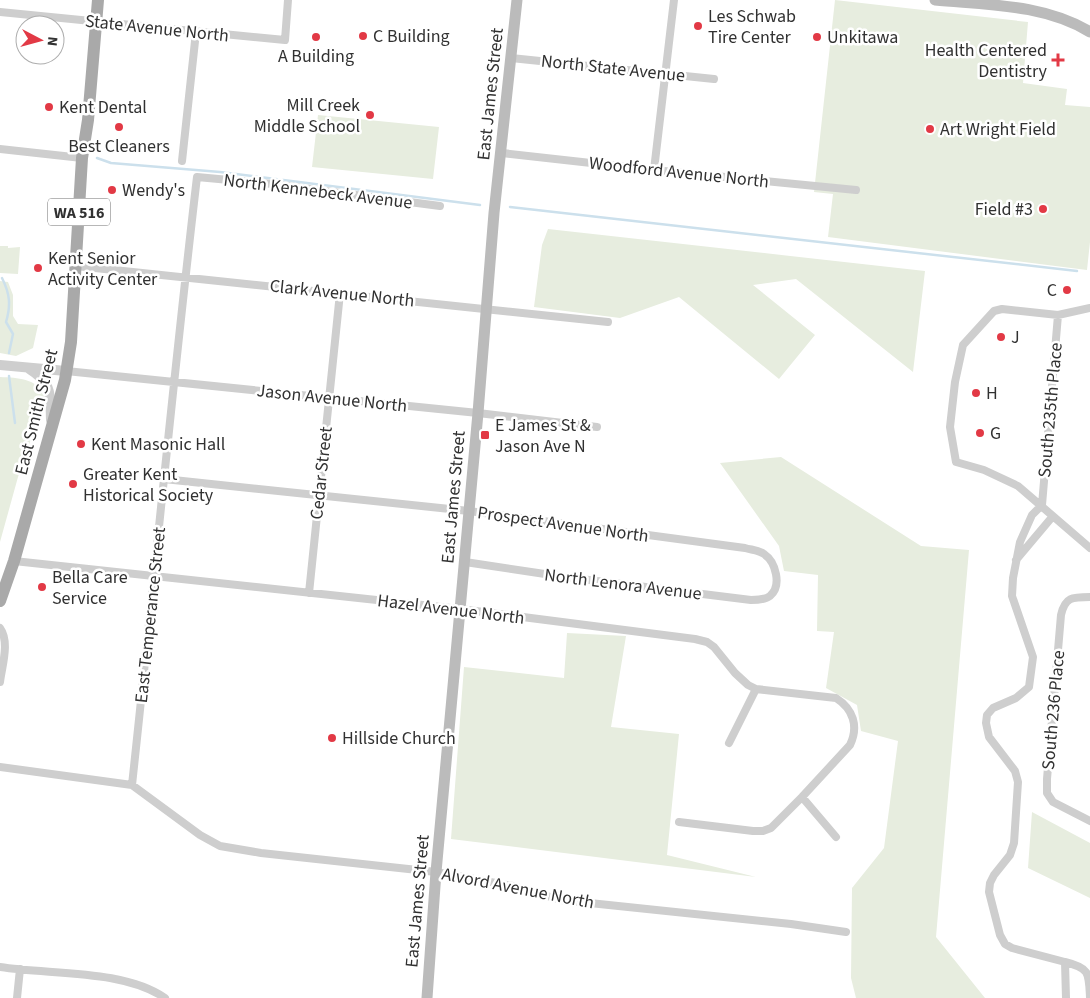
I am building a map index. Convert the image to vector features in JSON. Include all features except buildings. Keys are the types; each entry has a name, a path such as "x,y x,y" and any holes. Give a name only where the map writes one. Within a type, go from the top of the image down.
{"main road":[{"name":"East Smith Street","path":"14,561 52,431 71,342 82,158 89,110 98,0"},
{"name":"East James Street","path":"427,998 436,872 465,562 494,213 518,0"},
{"path":"935,0 1032,10 1058,17 1090,32"},
{"name":"WA 516","path":"0,601 14,561"}],"street":[{"name":"State Avenue North","path":"0,12 285,40 288,0"},
{"path":"654,170 674,0"},
{"path":"182,161 196,32"},
{"name":"North State Avenue","path":"511,58 714,79"},
{"path":"0,149 82,158"},
{"name":"Woodford Avenue North","path":"502,153 856,190"},
{"name":"North Kennebeck Avenue","path":"197,176 440,206"},
{"name":"East Temperance Street","path":"132,785 173,381 197,176"},
{"name":"Clark Avenue North","path":"76,266 608,322"},
{"name":"Cedar Street","path":"309,594 340,294"},
{"path":"1090,308 1058,315 1002,309 994,311 964,345 955,382 950,427 956,462 984,470 1018,486 1090,548"},
{"name":"South 235th Place","path":"1042,505 1058,315"},
{"path":"0,365 66,371"},
{"path":"28,368 40,376 48,386 52,431"},
{"name":"Jason Avenue North","path":"66,371 597,427"},
{"name":"Prospect Avenue North","path":"164,479 469,511 753,550 765,555 774,567 775,586"},
{"path":"1042,505 1032,515 1020,542 1015,562 1012,596 1033,657 1029,687 1023,693 993,708 987,715 986,723 989,737 1015,771 1018,782 1014,843 1010,855 994,875 990,883 989,892 1000,935 1005,944 1012,948 1080,965 1086,970 1090,979 1090,998"},
{"path":"1015,562 1053,516"},
{"name":"Hazel Avenue North","path":"14,561 460,609 707,642 714,647 735,673 748,685 756,689"},
{"name":"North Lenora Avenue","path":"465,562 565,577 751,600 761,600 769,597 775,586"},
{"name":"South 236 Place","path":"1090,597 1066,601 1063,604 1060,616 1047,793 1052,802 1090,821"},
{"path":"0,628 4,637 4,646 0,682"},
{"path":"679,822 763,831 770,828 802,798 850,745 854,738 855,723 851,712 844,703 836,698 756,689 729,743"},
{"name":"Alvord Avenue North","path":"0,767 132,785 200,835 220,846 267,854 436,872 513,886 561,900 791,924 846,932"},
{"path":"802,798 836,837"},
{"path":"1065,962 1066,998"},
{"path":"0,967 118,979 154,990 165,998"},
{"path":"17,998 20,969"}],"shaded area":[{"path":"835,0 1028,22 1023,83 1067,89 1065,105 1090,107 1090,242 1087,270 828,237 833,194 814,192"},
{"path":"318,115 439,127 433,179 312,167"},
{"path":"548,229 925,271 913,372 796,279 753,285 815,335 779,379 679,297 620,318 534,307 542,245"},
{"path":"0,246 8,246 8,248 20,247 18,274 0,273"},
{"path":"0,281 8,282 13,295 13,316 18,324 38,325 33,348 16,356 0,353"},
{"path":"0,377 26,380 36,385 46,395 18,477 0,542"},
{"path":"781,457 921,546 969,550 936,937 985,998 856,998 851,978 852,888 884,848 898,741 861,731 857,705 826,688 834,632 817,631 818,575 784,571 779,546 720,463"},
{"path":"567,633 626,636 611,727 679,734 667,855 756,877 451,839 464,667 564,678"},
{"path":"1032,812 1090,843 1090,898 1028,868"}],"waterway":[{"path":"97,158 111,163 220,172 480,205"},
{"path":"510,207 1077,271"},
{"path":"2,278 9,300 6,322 13,334 9,353"},
{"path":"9,376 15,423"}],"place":[{"name":"Les Schwab Tire Center","path":"698,26"},
{"name":"C Building","path":"363,36"},
{"name":"A Building","path":"316,37"},
{"name":"Unkitawa","path":"817,37"},
{"name":"Health Centered Dentistry","path":"1058,60"},
{"name":"Kent Dental","path":"49,107"},
{"name":"Mill Creek Middle School","path":"370,115"},
{"name":"Best Cleaners","path":"119,127"},
{"name":"Art Wright Field","path":"930,129"},
{"name":"Wendy's","path":"112,190"},
{"name":"Field #3","path":"1043,209"},
{"name":"Kent Senior Activity Center","path":"38,268"},
{"name":"C","path":"1067,290"},
{"name":"J","path":"1001,337"},
{"name":"H","path":"976,393"},
{"name":"G","path":"980,433"},
{"name":"E James St & Jason Ave N","path":"485,435"},
{"name":"Kent Masonic Hall","path":"81,444"},
{"name":"Greater Kent Historical Society","path":"73,484"},
{"name":"Bella Care Service","path":"42,587"},
{"name":"Hillside Church","path":"332,738"}]}
